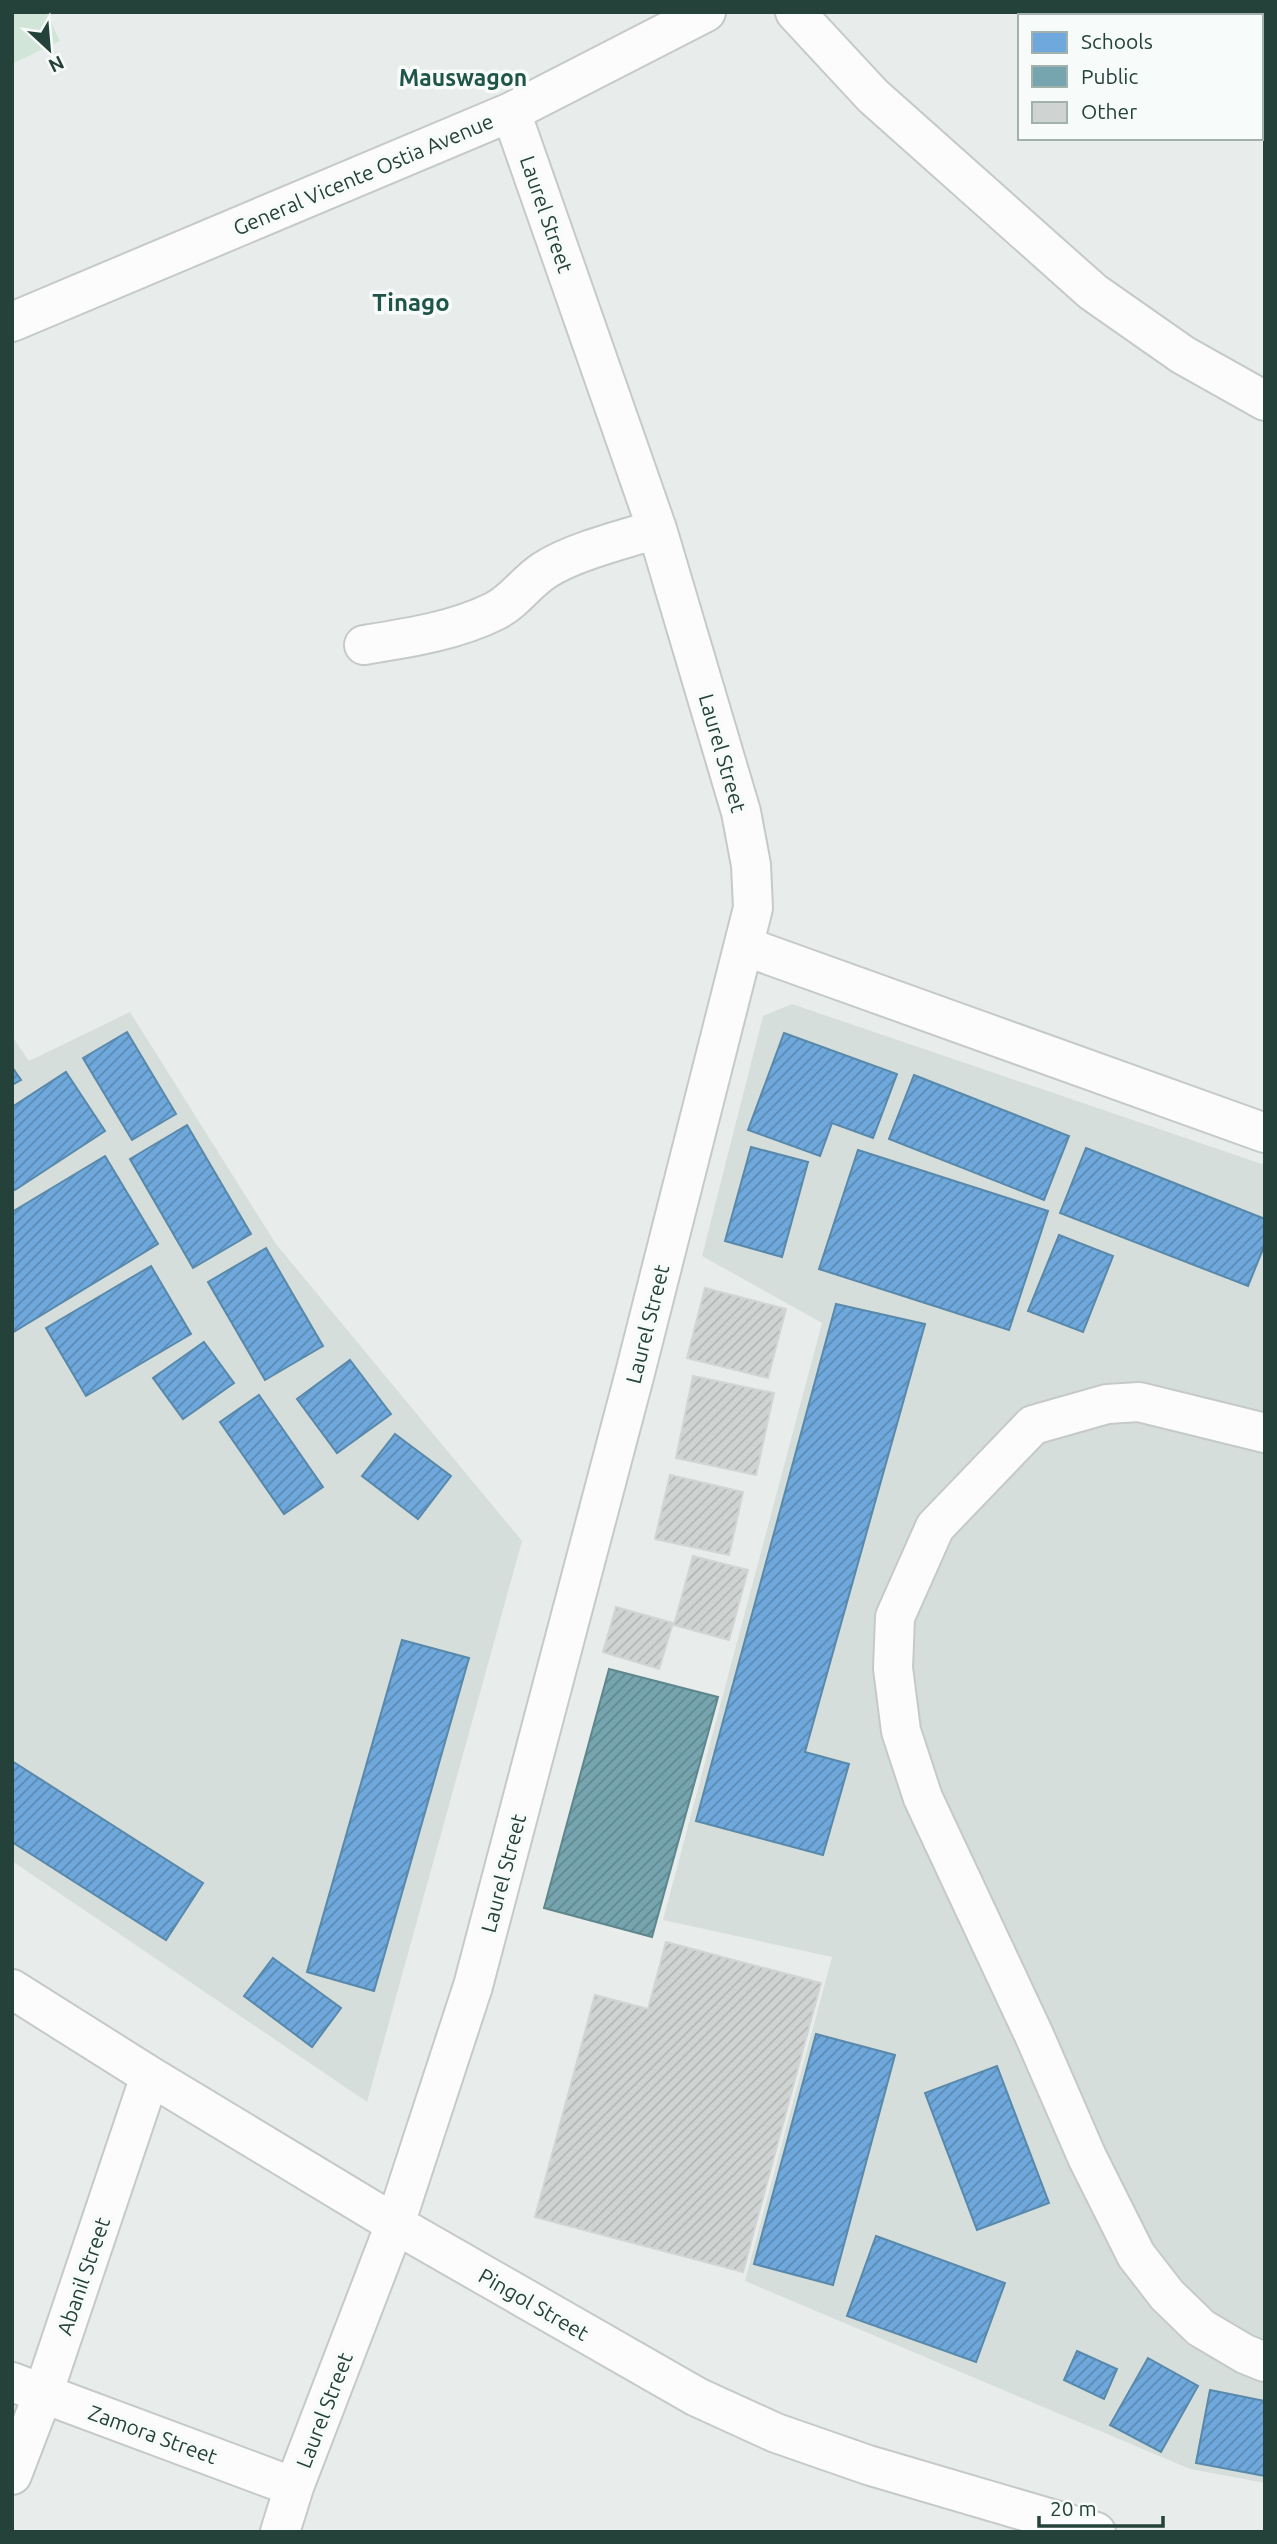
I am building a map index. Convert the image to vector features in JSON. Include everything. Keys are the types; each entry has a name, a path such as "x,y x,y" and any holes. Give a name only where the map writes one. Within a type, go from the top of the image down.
{"street":[{"name":"General Vicente Ostia Avenue","path":"12,322 511,112 706,12"},
{"path":"795,12 873,96 1093,292 1184,355 1265,401"},
{"name":"Laurel Street","path":"280,2532 294,2487 395,2224 473,1986 632,1386 753,908 751,865 741,812 657,528 511,112"},
{"path":"364,645 426,635 476,619 498,610 545,569 657,528"},
{"path":"744,946 1265,1133"},
{"path":"1265,1433 1139,1402 1107,1404 1033,1425 935,1527 895,1617 893,1668 901,1731 923,1798 1034,2035 1087,2157 1136,2255 1167,2295 1201,2328 1245,2354 1265,2362"},
{"name":"Pingol Street","path":"12,1989 395,2224 675,2385 776,2433 868,2465 1096,2532"},
{"name":"Abanil Street","path":"12,2475 28,2388 150,2076"},
{"name":"Zamora Street","path":"28,2388 294,2487"}],"shaded area":[{"path":"792,1004 1265,1165 1265,2483 1190,2469 745,2281 832,1957 663,1920 822,1323 702,1256 763,1016"},
{"path":"130,1012 276,1244 522,1541 367,2102 12,1861 12,1036 29,1061"}],"green space":[{"path":"12,12 46,12 60,41 12,64"}],"building: Schools":[{"path":"127,1032 176,1114 132,1140 83,1058"},
{"path":"784,1033 897,1074 873,1138 832,1123 820,1156 748,1130"},
{"path":"12,1067 21,1080 12,1085"},
{"path":"66,1072 105,1131 15,1190 12,1186 12,1107"},
{"path":"914,1075 1069,1136 1044,1200 889,1139"},
{"path":"187,1125 251,1234 193,1268 130,1159"},
{"path":"751,1147 808,1162 782,1257 725,1241"},
{"path":"1086,1148 1265,1219 1265,1244 1248,1286 1060,1213"},
{"path":"858,1150 1048,1211 1009,1330 819,1269"},
{"path":"105,1156 158,1244 12,1333 12,1212"},
{"path":"1059,1235 1113,1256 1083,1332 1028,1311"},
{"path":"266,1248 323,1346 265,1380 208,1282"},
{"path":"151,1266 191,1334 86,1396 46,1328"},
{"path":"836,1304 925,1324 805,1752 849,1764 823,1855 696,1821"},
{"path":"204,1342 234,1383 183,1419 153,1378"},
{"path":"350,1360 391,1414 337,1453 297,1399"},
{"path":"259,1395 323,1487 284,1514 220,1422"},
{"path":"395,1434 451,1476 418,1519 362,1476"},
{"path":"402,1640 469,1658 374,1991 307,1972"},
{"path":"12,1761 203,1883 166,1940 12,1842"},
{"path":"273,1958 341,2008 312,2047 244,1996"},
{"path":"816,2034 895,2055 833,2285 754,2264"},
{"path":"997,2066 1049,2203 977,2230 925,2093"},
{"path":"876,2236 1005,2283 976,2362 847,2316"},
{"path":"1077,2351 1117,2369 1104,2399 1064,2380"},
{"path":"1148,2358 1198,2386 1161,2452 1110,2425"},
{"path":"1210,2390 1265,2401 1265,2476 1196,2463"}],"building: Public":[{"path":"609,1669 718,1697 652,1937 544,1908"}],"building: Other":[{"path":"705,1288 786,1309 768,1378 687,1358"},
{"path":"693,1376 774,1393 756,1475 676,1458"},
{"path":"670,1475 743,1492 729,1555 655,1539"},
{"path":"693,1556 748,1570 729,1640 674,1625"},
{"path":"616,1607 673,1623 659,1669 603,1652"},
{"path":"666,1942 821,1983 743,2272 535,2217 595,1995 648,2009"}],"district":[{"name":"Mauswagon","path":"463,77"},
{"name":"Tinago","path":"411,302"}]}
